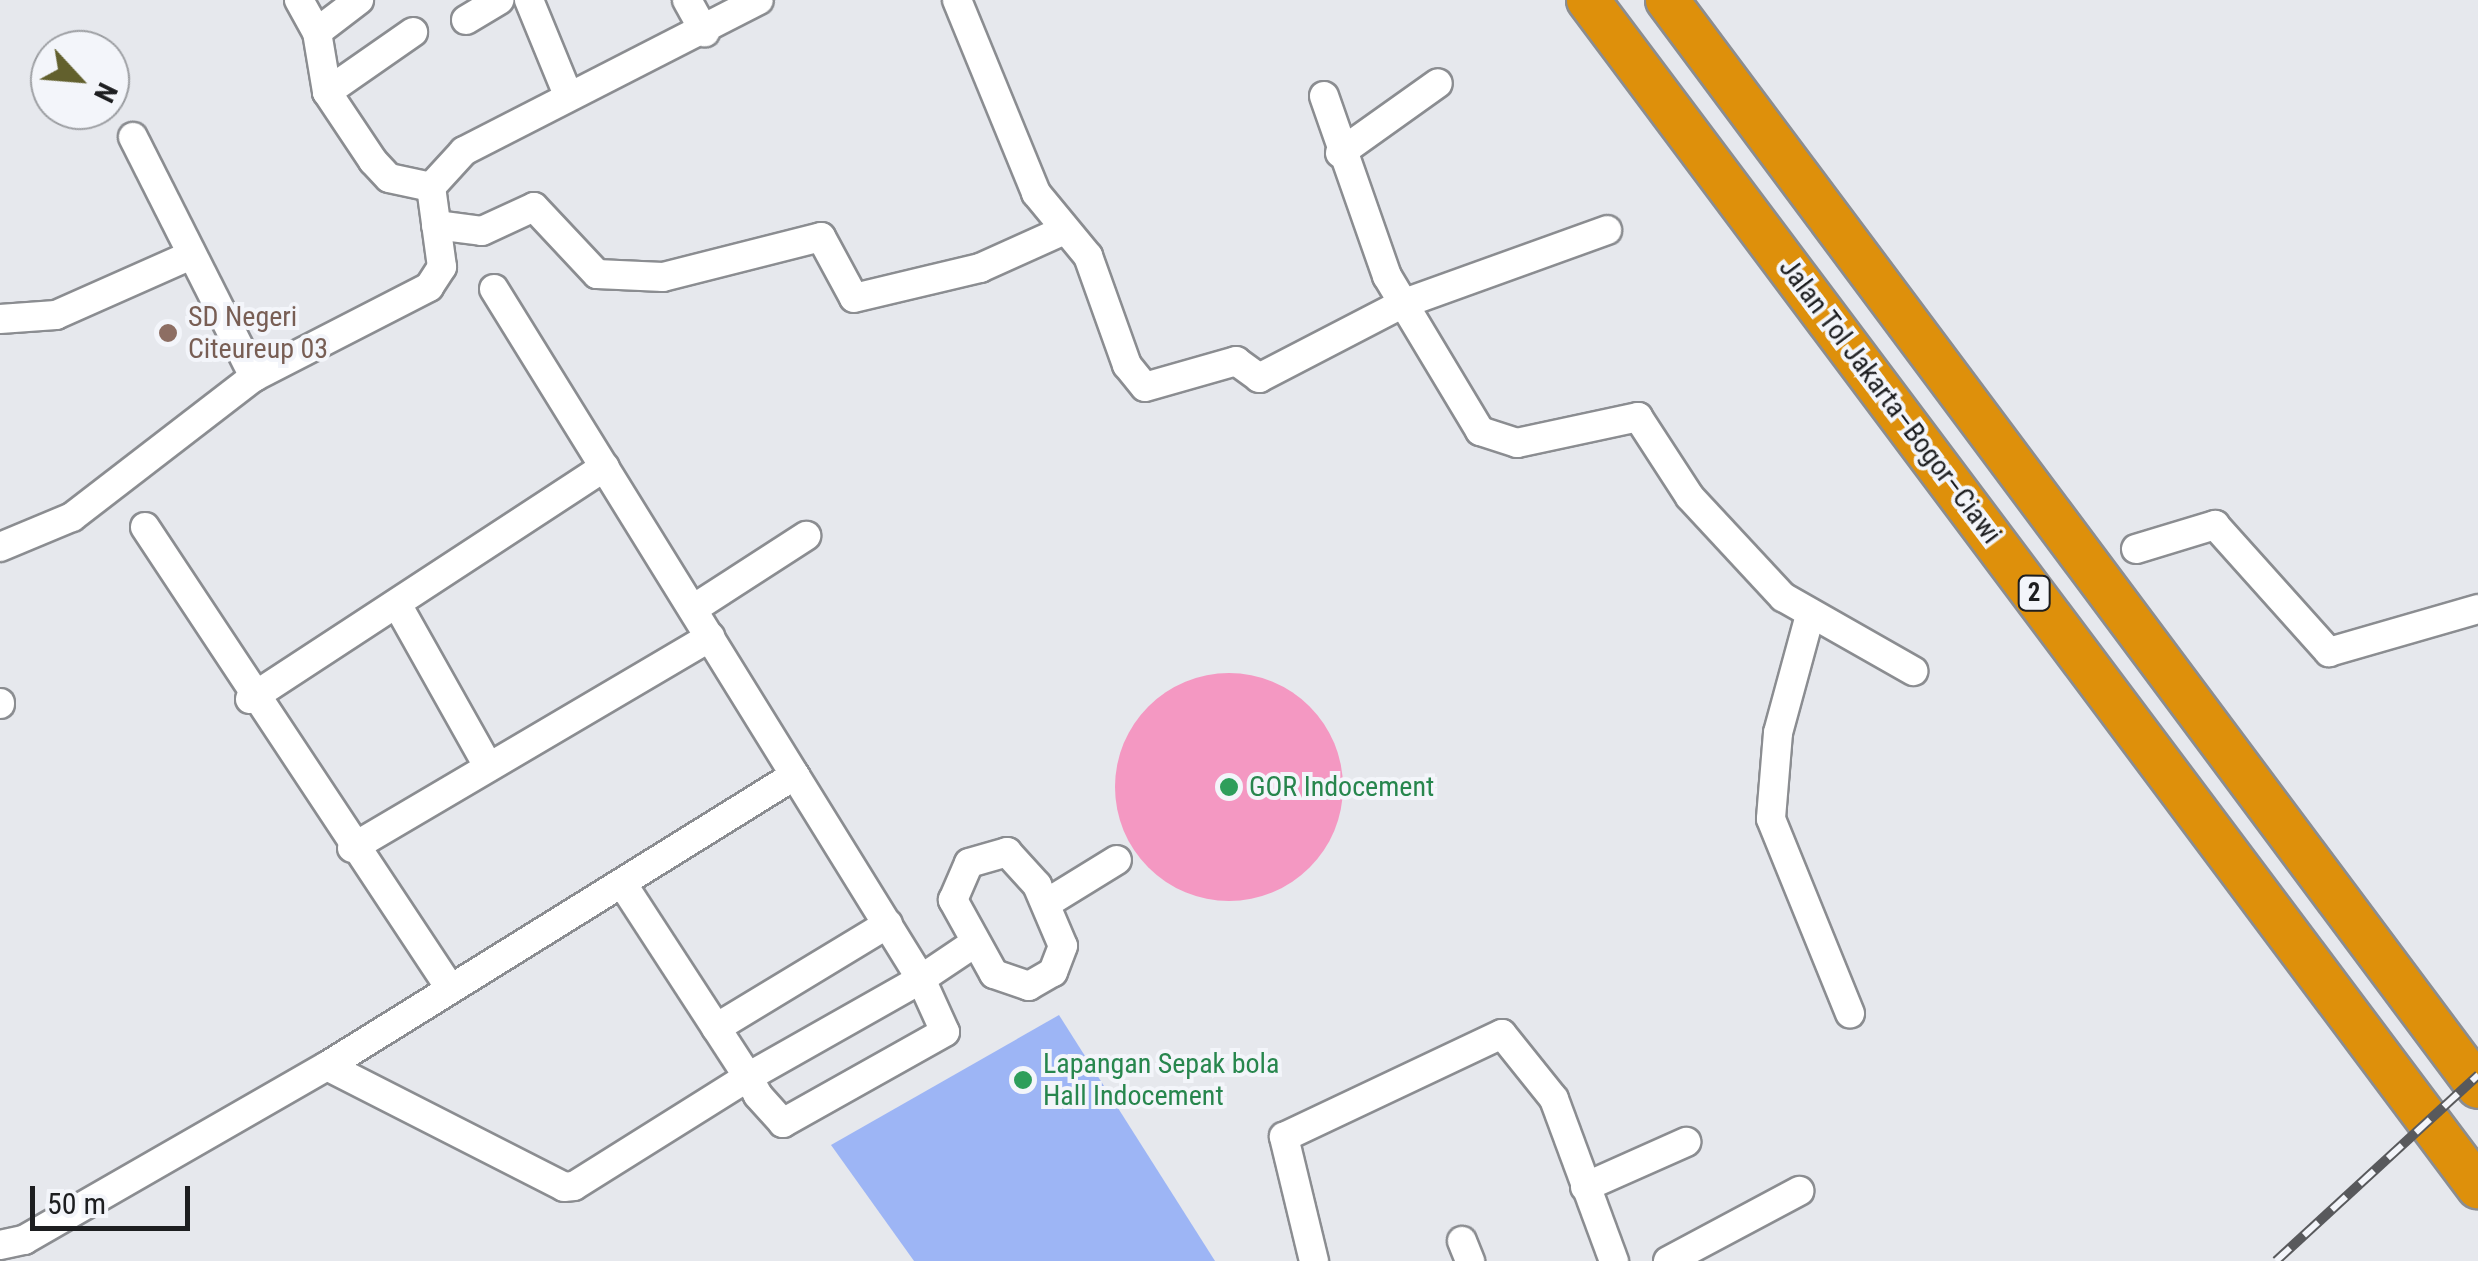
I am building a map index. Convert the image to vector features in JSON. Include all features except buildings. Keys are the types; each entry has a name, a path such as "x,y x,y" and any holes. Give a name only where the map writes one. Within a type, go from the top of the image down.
{"highway":[{"name":"Jalan Tol Jakarta–Bogor–Ciawi","path":"1588,0 2478,1188"},
{"name":"2","path":"1667,0 2478,1087"}],"street":[{"path":"299,0 317,32 327,92 382,172 431,188"},
{"path":"317,32 358,0"},
{"path":"466,20 499,0"},
{"path":"529,0 568,95"},
{"path":"687,0 705,32"},
{"path":"0,546 72,517 254,377 435,281 436,224 431,188 464,151 568,95 705,32 759,0"},
{"path":"957,0 1036,193 1088,256 1127,365 1145,387 1236,361 1258,378 1402,304 1608,230"},
{"path":"327,92 412,32"},
{"path":"1340,153 1438,83"},
{"path":"1324,96 1340,153 1402,304 1480,431 1517,443 1638,417 1726,538 1810,615 1912,671"},
{"path":"133,137 187,258 254,377"},
{"path":"436,224 482,231 534,207 597,274 663,278 821,236 854,298 980,268 1064,230"},
{"path":"0,319 56,316 187,258"},
{"path":"494,289 888,924 921,979 945,1032 791,1124 775,1118 624,886"},
{"path":"250,699 605,468"},
{"path":"2136,549 2215,525 2330,652 2478,610"},
{"path":"144,527 250,699 450,988"},
{"path":"693,609 806,536"},
{"path":"397,604 488,766"},
{"path":"1810,615 1778,732 1770,819 1850,1014"},
{"path":"352,848 710,637"},
{"path":"0,1245 24,1240 327,1066 624,886 795,775"},
{"path":"977,857 1018,858 1046,903 1062,946 1042,981 1015,986 974,944 952,890 977,857"},
{"path":"1046,903 1118,860"},
{"path":"716,1028 888,924"},
{"path":"327,1066 564,1187 921,979 974,944"},
{"path":"1314,1261 1284,1137 1500,1035 1554,1099 1614,1261"},
{"path":"1585,1188 1686,1142"},
{"path":"1668,1261 1799,1191"}],"shaded area":[{"name":"Lapangan Sepak bola Hall Indocement","path":"1059,1015 1215,1261 914,1261 831,1145"}],"railway":[{"path":"2276,1261 2478,1075"}],"place":[{"name":"SD Negeri Citeureup 03","path":"168,333"},
{"name":"GOR Indocement","path":"1229,787"},
{"name":"Lapangan Sepak bola Hall Indocement","path":"1023,1080"}]}
